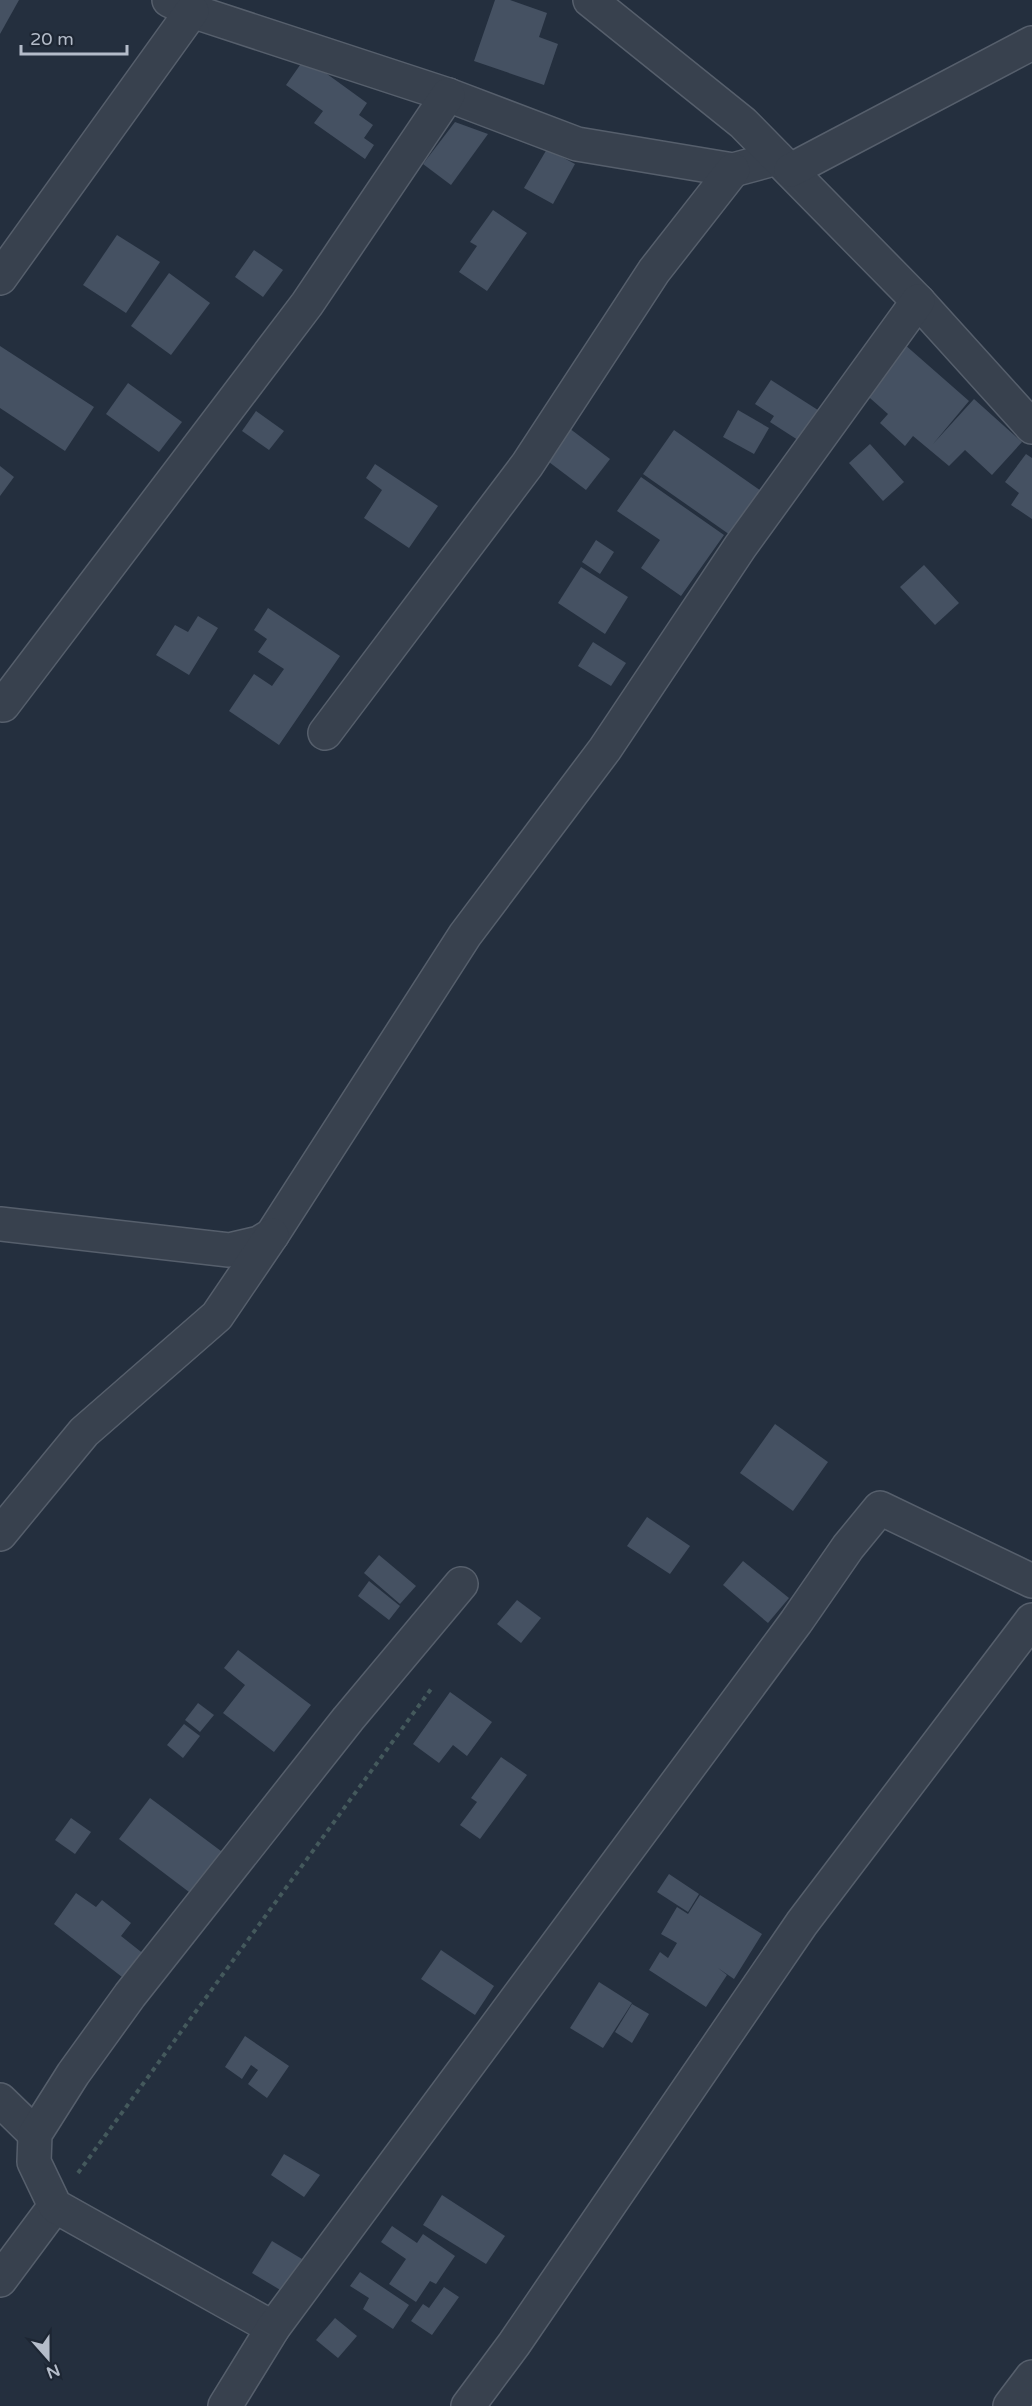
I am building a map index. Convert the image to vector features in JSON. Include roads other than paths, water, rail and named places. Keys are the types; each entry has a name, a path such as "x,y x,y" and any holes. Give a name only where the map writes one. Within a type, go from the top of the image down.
{"street":[{"path":"590,0 743,123 918,301 1032,427"},
{"path":"0,278 181,6 448,95 577,144 733,170 784,164 1032,43"},
{"path":"0,704 3,705 307,304 448,95"},
{"path":"325,733 527,465 654,272 733,170"},
{"path":"0,1534 84,1432 217,1316 272,1235 465,935 605,749 740,547 918,301"},
{"path":"0,1224 229,1250 259,1243 272,1235"},
{"path":"225,2406 273,2328 789,1632 848,1547 880,1509 1032,1581"},
{"path":"273,2328 55,2206 34,2162 35,2133 73,2074 130,1995 348,1719 461,1584"},
{"path":"468,2406 514,2344 802,1923 1032,1620"},
{"path":"0,2100 35,2133"},
{"path":"0,2280 55,2206"},
{"path":"1010,2406 1032,2376"}]}
